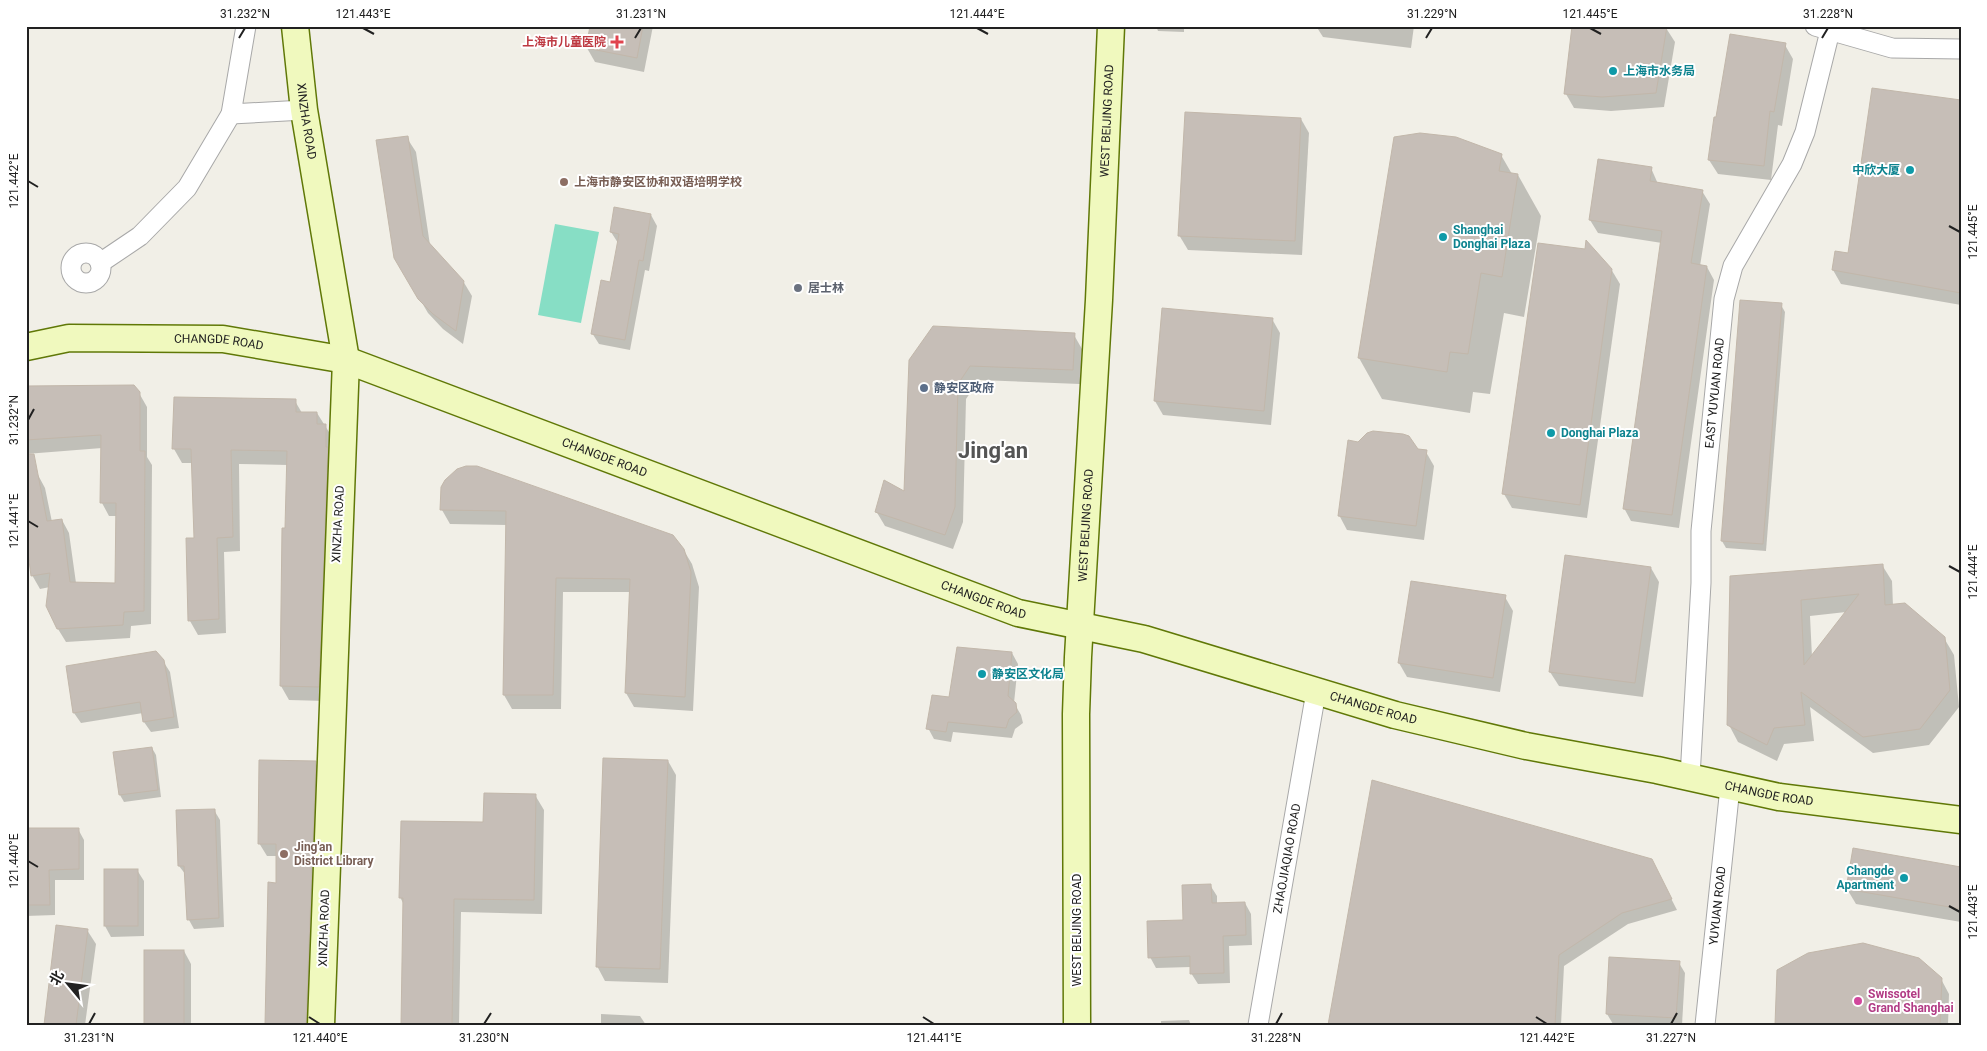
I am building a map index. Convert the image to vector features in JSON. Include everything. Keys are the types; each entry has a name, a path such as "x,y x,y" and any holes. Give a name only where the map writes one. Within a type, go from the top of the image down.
{"main road":[{"name":"XINZHA ROAD","path":"295,26 304,110 346,360 320,1025"},
{"name":"WEST BEIJING ROAD","path":"1077,1025 1076,714 1099,300 1111,26"},
{"name":"CHANGDE ROAD","path":"26,347 69,338 223,339 346,360 1018,614 1144,639 1396,716 1470,734 1690,777 1730,787 1806,800 1961,820"}],"street":[{"path":"100,263 140,236 187,188 232,114 246,26"},
{"path":"1822,29 1892,48 1961,49"},
{"name":"EAST YUYUAN ROAD","path":"1690,777 1702,583 1701,531 1724,299 1733,266 1792,164 1802,140 1822,29"},
{"path":"232,114 304,110"},
{"name":"ZHAOJIAQIAO ROAD","path":"1258,1025 1316,692"},
{"name":"YUYUAN ROAD","path":"1705,1025 1730,787"}],"green space":[{"path":"555,224 599,232 581,323 538,315"}],"building":[{"path":"590,26 643,26 637,58 586,48"},
{"name":"上海市水务局","path":"1572,26 1667,26 1656,93 1602,97 1564,94"},
{"path":"1730,34 1786,43 1774,112 1770,111 1764,166 1708,160"},
{"name":"中欣大厦","path":"1872,88 1961,100 1961,293 1832,270 1835,251 1848,253"},
{"path":"1185,112 1301,118 1295,241 1178,236"},
{"name":"Shanghai Donghai Plaza","path":"1420,133 1456,137 1502,154 1499,171 1518,174 1502,277 1481,273 1468,354 1450,352 1447,372 1358,358 1394,137"},
{"path":"408,136 423,236 464,281 456,331 433,314 418,299 394,258 376,140"},
{"path":"1598,159 1652,167 1650,181 1703,190 1691,263 1707,266 1672,515 1623,509 1662,231 1589,220"},
{"path":"614,207 651,214 643,261 639,260 625,340 591,334 601,280 610,282 619,234 610,232"},
{"name":"Donghai Plaza","path":"1586,240 1612,269 1580,505 1502,494 1538,243 1585,249"},
{"path":"1740,300 1782,303 1763,544 1721,541"},
{"path":"1162,308 1273,318 1264,411 1154,401"},
{"path":"933,326 1075,333 1073,370 970,366 958,384 955,507 945,535 875,512 884,480 904,491 909,360"},
{"path":"134,385 140,392 140,451 145,451 144,611 124,612 123,625 57,629 46,606 50,573 31,576 26,537 26,454 34,454 47,521 62,519 70,582 115,583 116,503 100,503 101,435 26,440 26,386"},
{"path":"174,397 296,399 296,412 317,412 317,424 326,424 326,447 328,447 319,687 280,686 282,528 285,528 287,451 231,450 233,537 217,538 219,619 188,621 186,538 194,538 191,449 172,449"},
{"path":"1373,431 1409,436 1418,449 1427,450 1416,526 1338,516 1348,440 1358,442 1367,433"},
{"path":"466,466 477,466 673,535 684,549 691,572 685,697 625,693 630,579 556,578 553,695 503,695 506,511 440,510 441,487 445,480 457,469"},
{"path":"1565,555 1651,567 1635,683 1549,672"},
{"path":"1883,564 1885,605 1905,603 1945,637 1950,690 1920,729 1863,737 1801,692 1805,725 1774,728 1767,745 1727,725 1730,576","holes":["1859,594 1804,665 1801,600"]},
{"path":"1411,581 1506,595 1493,678 1398,663"},
{"name":"静安区文化局","path":"957,647 1012,652 1008,696 1016,703 1017,712 1009,719 1006,728 948,722 946,732 926,729 932,695 949,697"},
{"path":"156,651 164,660 174,717 143,722 140,702 73,713 66,666"},
{"path":"152,747 158,790 119,795 113,752"},
{"path":"603,758 668,760 660,969 596,967"},
{"path":"259,760 316,761 306,1025 265,1025 268,882 276,883 276,844 258,844"},
{"path":"1372,780 1652,859 1672,899 1622,913 1559,955 1555,1025 1328,1025"},
{"path":"484,793 536,794 534,900 454,899 452,1025 401,1025 403,898 399,898 401,821 483,822"},
{"path":"215,809 219,918 187,920 184,866 178,866 176,810"},
{"path":"26,828 79,828 79,869 49,870 50,905 26,905"},
{"name":"Changde Apartment","path":"1853,848 1961,867 1961,909 1846,889"},
{"path":"104,869 138,869 138,926 104,926"},
{"path":"1211,884 1212,903 1245,902 1246,935 1223,936 1224,973 1190,974 1190,956 1148,958 1147,921 1183,920 1182,885"},
{"path":"56,925 88,929 76,1025 44,1025"},
{"name":"Swissotel Grand Shanghai","path":"1863,943 1919,958 1942,978 1940,1025 1775,1025 1777,970 1808,953"},
{"path":"144,950 184,950 184,1025 144,1025"},
{"path":"1609,957 1680,961 1676,1018 1606,1014"}],"place":[{"name":"上海市儿童医院","path":"617,42"},
{"name":"上海市水务局","path":"1613,71"},
{"name":"中欣大厦","path":"1910,170"},
{"name":"上海市静安区协和双语培明学校","path":"564,182"},
{"name":"Shanghai Donghai Plaza","path":"1443,237"},
{"name":"居士林","path":"798,288"},
{"name":"静安区政府","path":"924,388"},
{"name":"Donghai Plaza","path":"1551,433"},
{"name":"静安区文化局","path":"982,674"},
{"name":"Jing'an District Library","path":"284,854"},
{"name":"Changde Apartment","path":"1904,878"},
{"name":"Swissotel Grand Shanghai","path":"1858,1001"}],"district":[{"name":"Jing'an","path":"993,450"}]}
